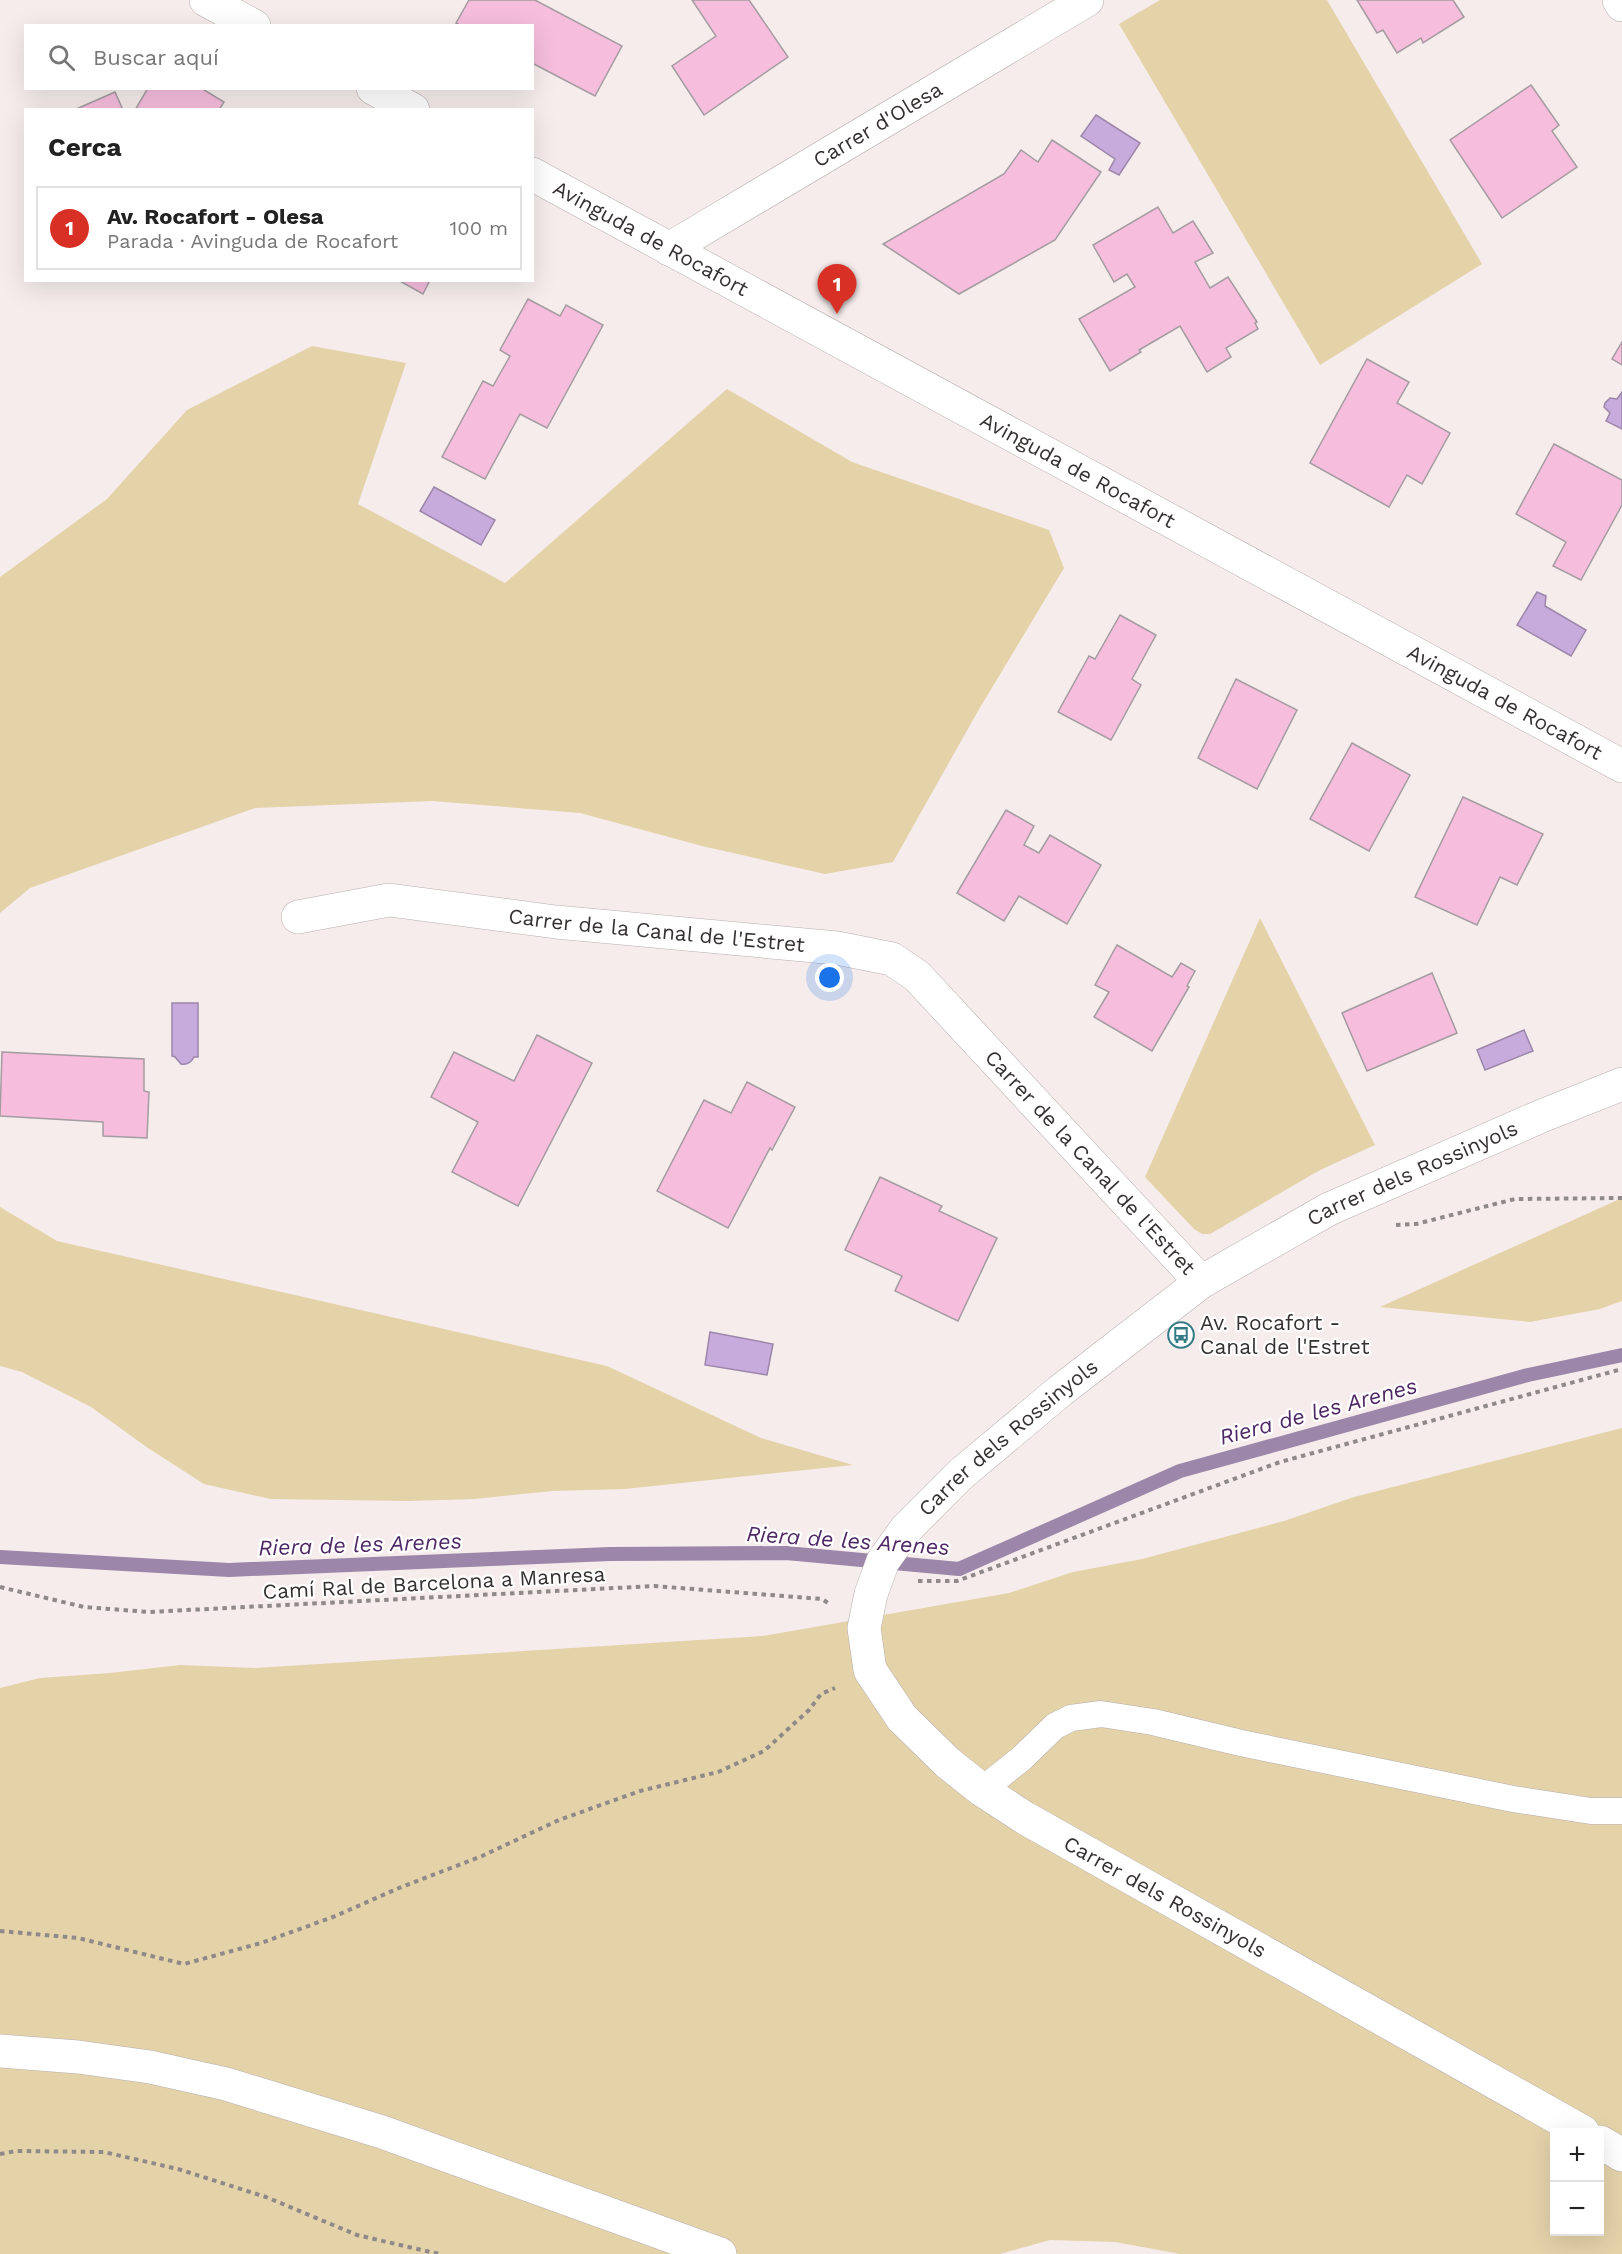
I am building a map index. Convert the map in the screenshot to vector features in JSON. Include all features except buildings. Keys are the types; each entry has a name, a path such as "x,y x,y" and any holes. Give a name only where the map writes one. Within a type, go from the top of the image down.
{"street":[{"path":"206,0 250,24"},
{"name":"Carrer d'Olesa","path":"669,249 1087,0"},
{"path":"1619,0 1622,5"},
{"path":"377,90 408,108"},
{"name":"Avinguda de Rocafort","path":"534,175 1622,766"},
{"name":"Carrer de la Canal de l'Estret","path":"298,917 389,900 556,922 837,948 892,959 917,976 1202,1282"},
{"name":"Carrer dels Rossinyols","path":"1574,2128 1025,1818 982,1790 948,1762 902,1718 870,1670 864,1628 883,1562 906,1530 961,1474 1060,1390 1202,1282 1329,1209 1544,1115 1622,1084"},
{"path":"0,2051 150,2067 226,2084 382,2132 720,2254"},
{"path":"1604,2145 1622,2155"}],"lane":[{"path":"982,1790 1022,1758 1055,1726 1071,1718 1101,1714 1153,1722 1241,1743 1513,1799 1592,1810 1622,1811"}],"path":[{"path":"1394,1225 1416,1224 1515,1199 1622,1198"},
{"path":"876,1581 957,1581 1280,1462 1622,1368"},
{"name":"Camí Ral de Barcelona a Manresa","path":"0,1587 84,1607 149,1612 654,1586 822,1599 864,1628"},
{"path":"0,1931 78,1938 184,1964 261,1943 333,1917 399,1888 482,1856 559,1820 640,1791 718,1772 764,1751 809,1710 821,1694 870,1670"},
{"path":"0,2154 16,2151 104,2152 178,2169 266,2197 357,2235 440,2254"}],"shaded area":[{"path":"1160,0 1327,0 1482,264 1320,365 1119,24"},
{"path":"1096,115 1140,143 1119,175 1109,170 1115,159 1081,136"},
{"path":"312,346 406,363 358,504 505,583 727,389 852,462 1049,530 1064,568 978,711 893,862 825,874 702,846 580,813 432,801 255,808 30,888 0,913 0,577 107,499 187,410"},
{"path":"1622,392 1622,429 1606,421 1610,413 1604,407 1610,398 1617,399"},
{"path":"434,487 495,520 481,545 420,511"},
{"path":"1537,592 1546,596 1545,606 1586,630 1571,656 1517,625"},
{"path":"1260,918 1375,1145 1320,1170 1210,1234 1202,1234 1194,1229 1145,1177"},
{"path":"172,1003 198,1003 198,1057 194,1057 187,1064 181,1064 172,1056"},
{"path":"1524,1030 1533,1051 1485,1070 1477,1050"},
{"path":"1622,1198 1622,1301 1600,1309 1530,1322 1380,1307"},
{"path":"0,1207 57,1241 607,1366 761,1438 853,1465 625,1489 552,1491 475,1499 407,1501 271,1499 204,1484 91,1407 22,1372 0,1366"},
{"path":"710,1332 773,1344 767,1375 705,1365"},
{"path":"1622,1428 1622,2254 1180,2254 1115,2242 1050,2240 1000,2254 0,2254 0,1688 40,1678 180,1665 255,1668 763,1636 1009,1593 1073,1572 1142,1559 1284,1521 1354,1497"}],"waterway":[{"name":"Riera de les Arenes","path":"0,1557 229,1570 610,1554 786,1553 959,1569 1180,1471 1528,1375 1622,1355"}],"place":[{"name":"Av. Rocafort - Olesa","path":"837,314"},
{"name":"Av. Rocafort - Canal de l'Estret","path":"1181,1335"}]}
